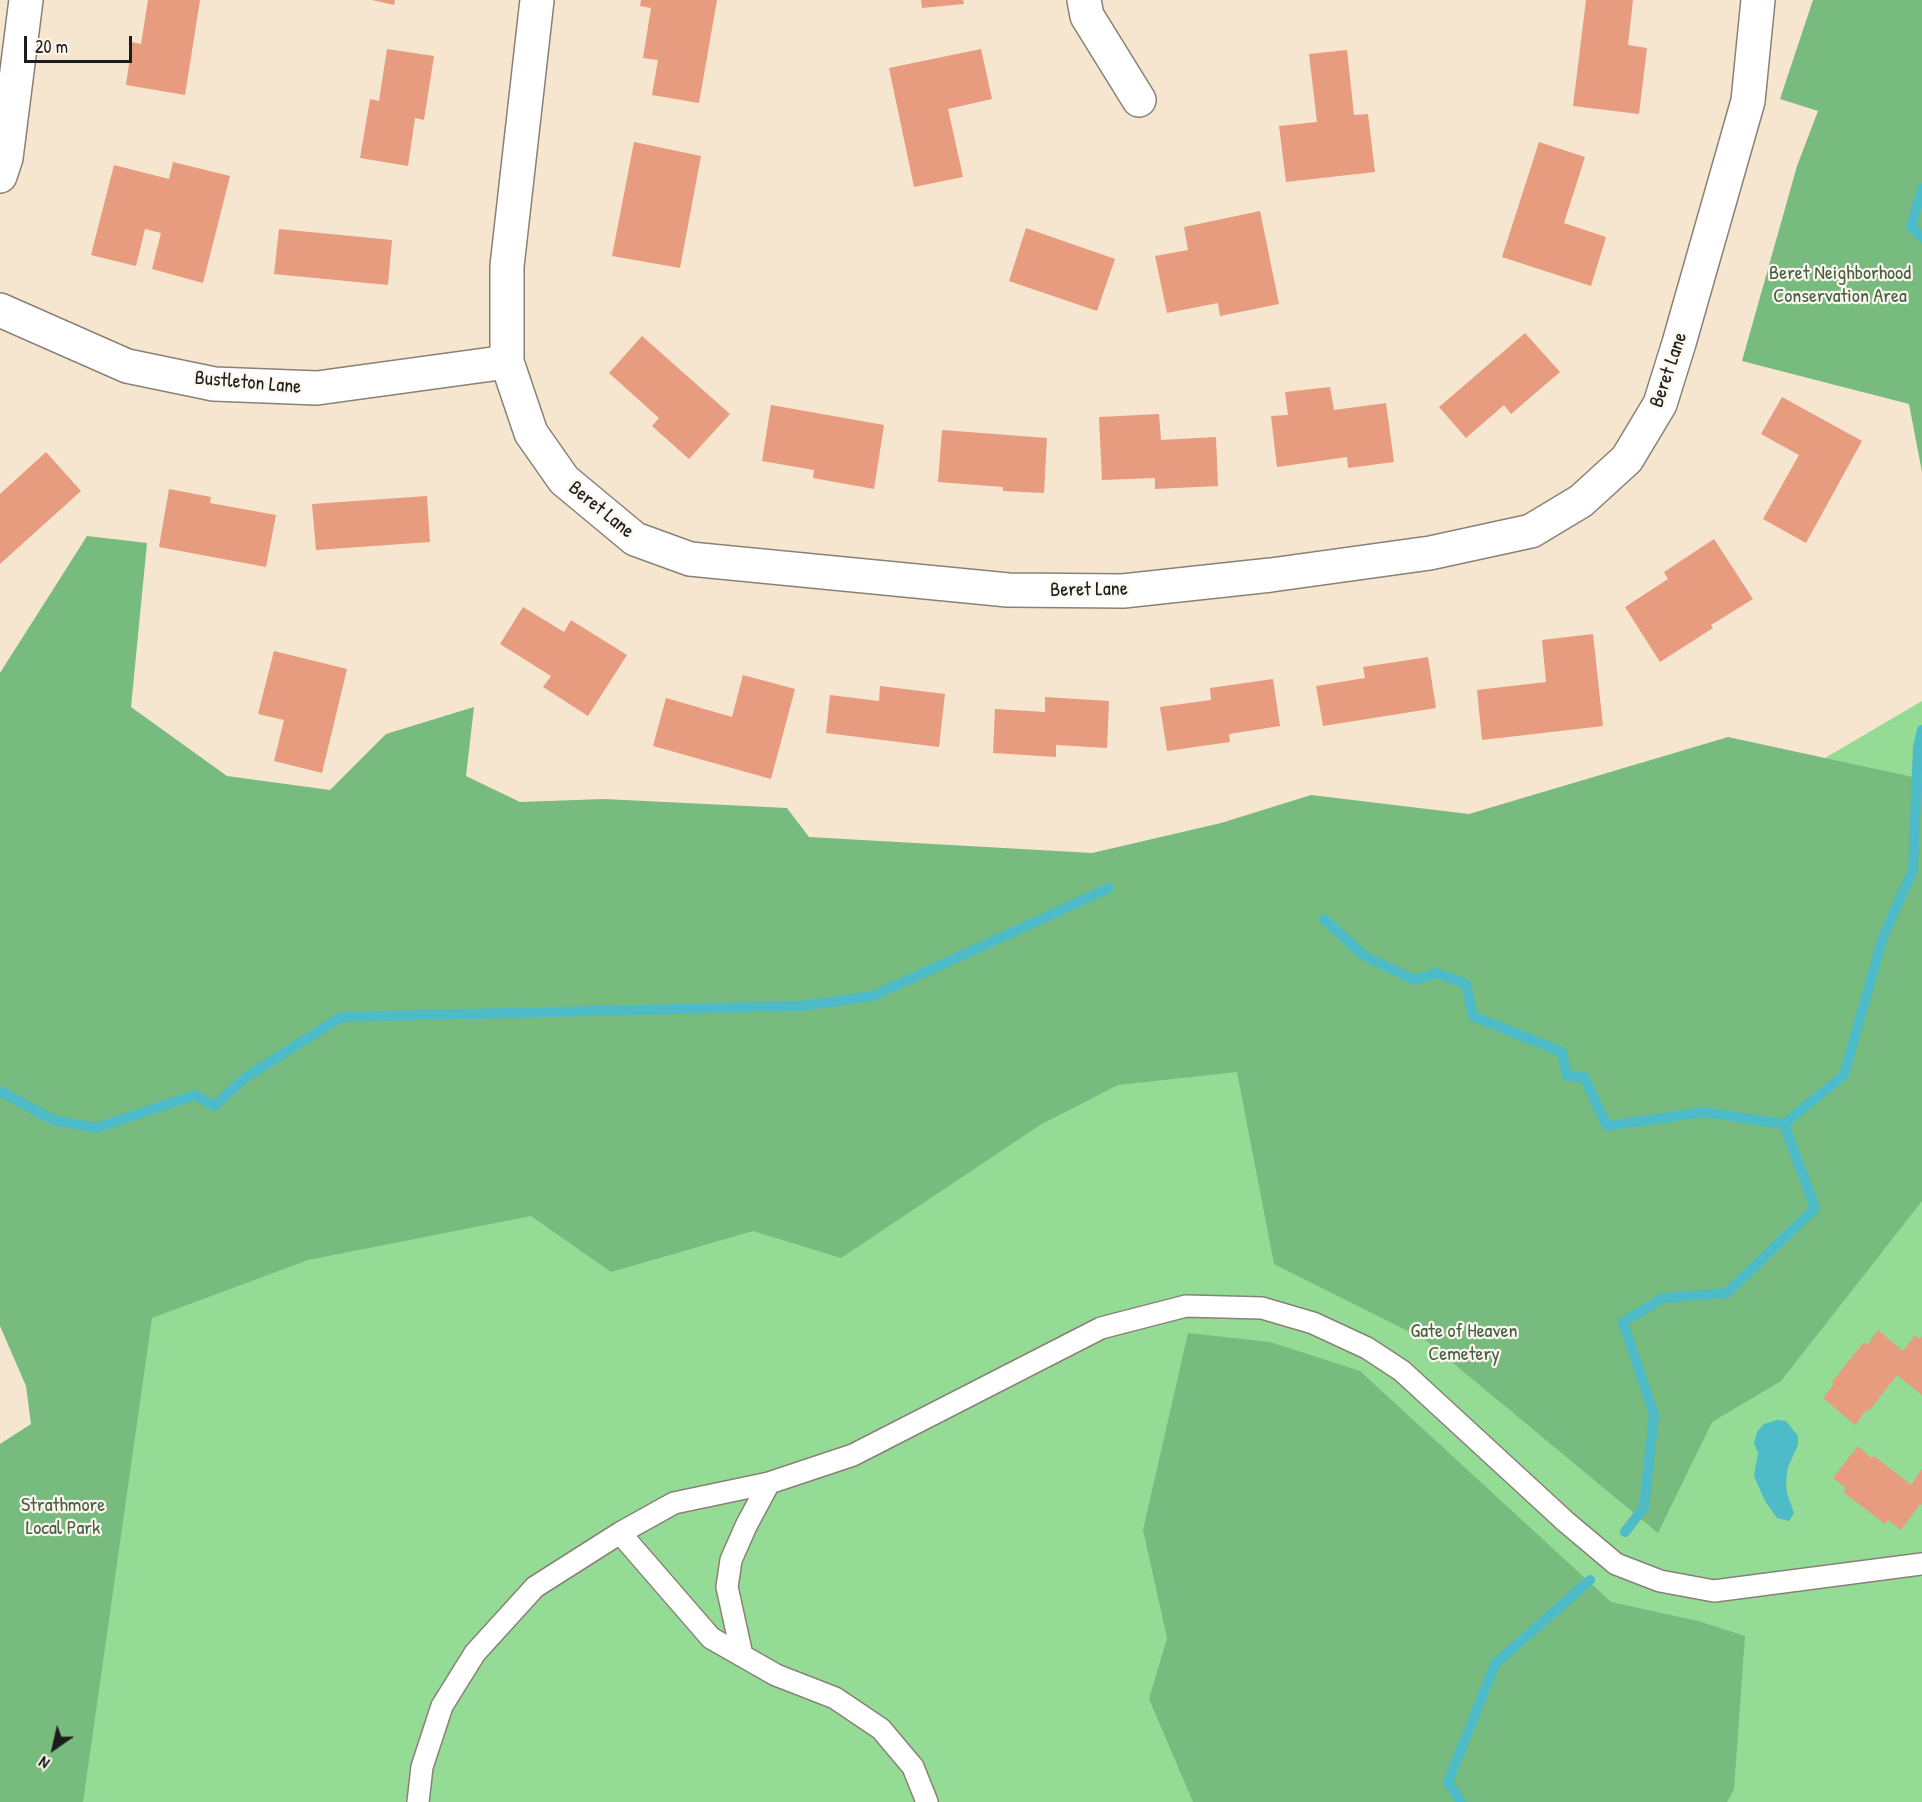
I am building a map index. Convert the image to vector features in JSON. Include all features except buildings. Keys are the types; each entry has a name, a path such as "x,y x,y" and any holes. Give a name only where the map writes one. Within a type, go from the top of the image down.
{"street":[{"path":"0,176 6,158 26,0"},
{"name":"Beret Lane","path":"537,0 507,266 507,362 531,433 564,480 635,539 690,559 1008,590 1123,591 1430,553 1531,531 1581,501 1627,459 1660,404 1749,100 1758,0"},
{"path":"1084,0 1086,16 1139,100"},
{"name":"Bustleton Lane","path":"0,310 127,366 214,384 317,388 507,362"}],"lane":[{"path":"418,1802 422,1767 442,1706 475,1653 535,1587 620,1533 674,1503 769,1483 853,1455 1101,1328 1186,1306 1262,1308 1313,1323 1367,1348 1402,1371 1566,1522 1616,1564 1660,1581 1714,1591 1922,1564"},
{"path":"742,1655 727,1587 731,1560 769,1483"},
{"path":"620,1533 711,1638 776,1675 835,1698 881,1729 913,1767 927,1802"}],"green space":[{"name":"Beret Neighborhood Conservation Area","path":"1813,0 1922,0 1922,472 1909,404 1742,361 1797,166 1818,111 1780,99"},
{"name":"Strathmore Local Park","path":"87,536 147,543 131,707 227,776 330,790 386,734 474,707 466,776 520,802 604,799 787,808 809,837 1092,853 1221,823 1311,795 1469,814 1728,737 1922,779 1922,1201 1781,1381 1712,1422 1658,1533 1424,1339 1274,1264 1237,1072 1118,1085 1040,1125 841,1258 753,1231 611,1272 531,1216 308,1260 152,1318 83,1802 0,1802 0,1444 31,1424 26,1386 0,1326 0,673"},
{"name":"Gate of Heaven Cemetery","path":"1922,701 1922,1802 0,1802 0,1479 120,1396 164,949 1750,802"},
{"path":"1188,1333 1270,1342 1360,1371 1611,1602 1698,1621 1745,1636 1734,1789 1727,1802 1193,1802 1149,1699 1167,1638 1143,1530"}],"water":[{"path":"1777,1420 1786,1421 1798,1436 1798,1445 1788,1467 1786,1482 1794,1513 1789,1521 1777,1518 1765,1501 1754,1476 1758,1453 1754,1443 1757,1432 1764,1424"}],"waterway":[{"path":"1922,189 1911,227 1922,237"},
{"path":"1625,1532 1644,1507 1654,1415 1623,1322 1663,1298 1727,1293 1815,1208 1784,1124 1844,1075 1883,937 1913,870 1918,747 1922,730"},
{"path":"0,1091 53,1120 96,1128 195,1095 214,1106 246,1077 341,1017 801,1006 873,996 1109,888"},
{"path":"1324,919 1364,956 1415,980 1436,973 1466,984 1473,1016 1562,1052 1567,1076 1584,1077 1607,1126 1704,1112 1784,1124"},
{"path":"1461,1802 1448,1782 1495,1664 1590,1580"}]}
